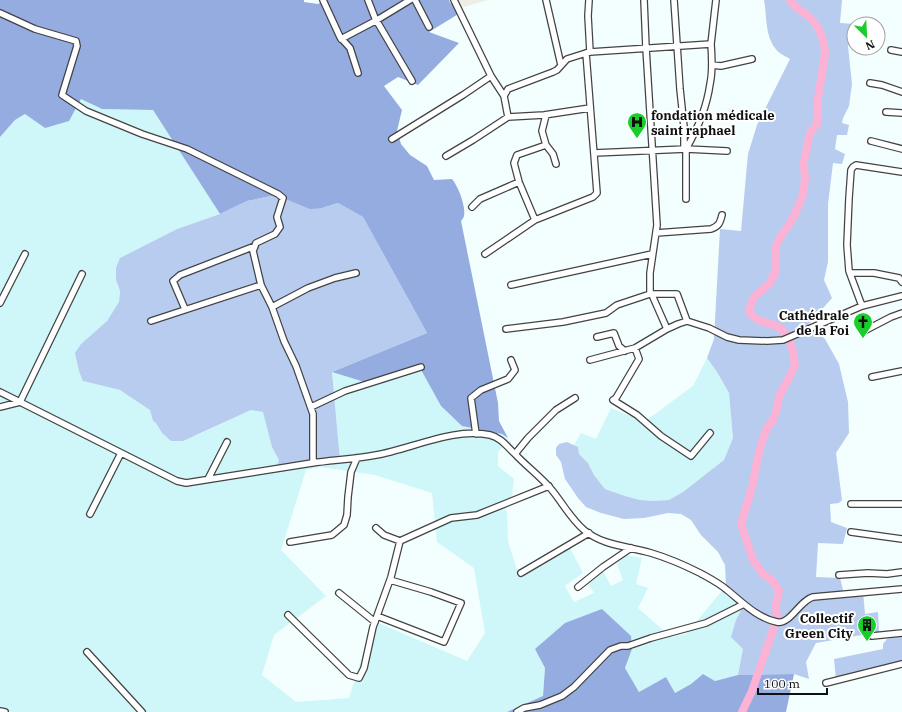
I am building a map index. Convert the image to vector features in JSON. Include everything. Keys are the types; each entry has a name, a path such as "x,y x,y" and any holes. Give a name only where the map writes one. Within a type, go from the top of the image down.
{"street":[{"path":"323,0 341,39 350,48 358,74"},
{"path":"368,0 377,20 412,82"},
{"path":"341,39 410,0"},
{"path":"415,0 429,27"},
{"path":"454,0 491,76 504,96 508,117"},
{"path":"546,0 561,65"},
{"path":"485,254 535,220 595,196 597,193 590,108 588,52 589,0"},
{"path":"644,0 657,225 650,273 650,294 652,295 667,329"},
{"path":"674,0 684,127 686,199"},
{"path":"685,149 690,141 702,111 710,83 712,65 711,44 716,0"},
{"path":"0,13 35,30 76,41 77,46 62,95 68,99 86,110 142,134 187,148 278,194 283,198 277,217 280,227 275,234 256,243 253,251 261,285 272,307 284,341 296,366 313,414 313,463"},
{"path":"504,96 508,89 553,72 567,60 588,52 711,44"},
{"path":"891,50 902,52"},
{"path":"712,65 721,66 752,59"},
{"path":"392,139 464,95 491,76"},
{"path":"870,83 882,85 902,92"},
{"path":"446,156 508,117 546,115 590,108"},
{"path":"886,112 902,113"},
{"path":"546,115 542,131 546,145 553,154 556,164"},
{"path":"871,141 902,149"},
{"path":"535,220 519,182 514,163 517,155 546,145"},
{"path":"594,153 652,149 727,151"},
{"path":"862,306 850,273 847,245 850,180 853,167 856,165 902,172"},
{"path":"472,207 480,199 519,182"},
{"path":"656,233 711,229 720,224 722,215"},
{"path":"185,309 173,281 180,275 255,246"},
{"path":"0,303 25,254"},
{"path":"511,285 652,254"},
{"path":"272,307 308,288 335,278 356,273"},
{"path":"850,273 874,273 899,278 902,282"},
{"path":"20,402 82,274"},
{"path":"151,321 261,285"},
{"path":"506,329 563,322 606,313 617,305 650,294 677,294 687,321"},
{"path":"590,360 635,348 667,329 687,321 709,328 727,337 739,340 778,340 792,337 862,306 902,296"},
{"path":"866,330 902,313"},
{"path":"597,337 614,333 619,346 624,351"},
{"path":"635,348 639,359 616,398 613,400 637,415 661,436 691,456 710,433"},
{"path":"476,434 471,398 481,390 508,379 514,370 511,360"},
{"path":"311,407 345,391 421,367"},
{"path":"872,377 902,371"},
{"path":"0,392 177,481 186,482 376,455 449,436 482,434 497,438 504,442 548,486 574,519 589,533 607,542 668,558 698,572 726,589 742,605 765,618 782,623 786,621 809,598 846,593 902,589"},
{"path":"515,454 528,438 556,410 575,398"},
{"path":"0,407 20,402"},
{"path":"208,479 227,442"},
{"path":"90,514 120,452"},
{"path":"290,542 332,535 344,525 347,515 351,472 357,458"},
{"path":"376,528 384,535 400,541 451,518 477,515 548,486"},
{"path":"851,504 902,504"},
{"path":"851,532 902,540"},
{"path":"521,573 589,533"},
{"path":"288,615 349,675 359,678 364,668 375,622 390,580 400,541"},
{"path":"578,586 631,548"},
{"path":"839,575 887,574 902,572"},
{"path":"377,616 444,642 461,603 431,592 390,580"},
{"path":"339,593 375,622"},
{"path":"517,712 524,708 540,705 562,696 574,687 610,650 706,622 742,605"},
{"path":"872,636 902,633"},
{"path":"87,652 142,712"},
{"path":"826,683 902,664"},
{"path":"0,711 5,712"}],"shaded area":[{"path":"0,0 304,0 304,2 318,4 325,0 449,0 450,3 461,8 460,13 429,32 459,43 418,85 398,77 384,86 402,110 397,131 401,144 410,155 427,166 434,180 452,179 461,196 464,207 464,216 461,221 498,403 499,421 508,438 502,434 462,426 441,406 420,368 371,384 332,372 427,333 363,217 338,203 322,208 310,209 276,195 247,201 220,214 153,110 102,109 81,99 69,121 45,128 25,114 15,120 0,137"},
{"path":"449,0 488,0 460,8 449,3"},
{"path":"764,0 842,0 840,23 846,23 846,56 849,56 852,84 849,106 842,123 849,125 847,135 837,135 835,149 845,154 842,164 833,163 828,204 828,262 824,280 832,298 808,325 825,339 839,364 848,402 849,433 836,453 842,500 839,503 830,504 831,522 847,528 843,544 818,543 816,577 840,578 844,594 863,592 865,614 878,612 879,632 816,643 806,662 809,679 794,674 738,675 743,649 731,637 736,620 745,603 726,586 725,565 718,552 701,535 691,520 681,514 668,513 644,518 624,519 601,513 586,507 565,479 561,462 556,455 556,448 559,444 567,442 578,447 579,454 588,463 594,475 605,489 640,500 653,501 669,500 683,492 724,460 733,438 729,393 707,358 714,339 720,229 741,231 748,154 757,125 790,59 775,48 769,37"},
{"path":"81,99 102,109 153,110 220,214 177,229 120,258 116,280 120,291 119,302 107,321 81,344 83,381 120,390 141,403 150,410 153,421 162,433 195,436 251,410 264,412 272,447 279,460 277,466 340,460 332,372 371,384 420,368 441,406 462,426 502,434 509,440 498,452 498,466 514,479 511,501 503,504 507,513 508,541 517,570 570,548 583,573 565,586 574,602 594,593 588,583 603,571 611,586 623,580 617,564 626,555 642,558 636,584 648,588 638,608 671,637 686,634 726,586 745,603 743,649 738,675 715,681 703,674 691,684 675,693 666,677 639,692 625,668 632,649 602,609 535,649 545,668 543,696 507,712 0,712 0,137 15,120 26,114 45,128","holes":["321,467 375,475 432,493 437,542 474,568 485,633 467,661 374,621 349,698 296,702 262,675 274,635 326,596 281,550 306,470"]},
{"path":"276,195 322,208 338,203 363,217 427,333 332,372 340,460 277,466 279,460 272,447 263,412 251,410 183,441 171,441 162,433 153,421 150,410 120,390 83,381 79,371 75,353 81,344 107,321 119,302 120,291 116,280 116,268 120,258 177,229 220,214 247,201"},
{"path":"707,358 729,393 733,438 724,460 683,492 669,500 640,500 605,489 594,475 588,463 579,454 578,447 574,445 581,433 596,439 611,408 644,422 693,386"},
{"path":"602,609 631,636 632,649 625,668 639,692 666,677 675,693 691,684 703,674 715,681 738,675 794,674 786,712 507,712 543,696 545,668 535,649 565,623"},
{"path":"902,636 902,665 836,680 834,659 883,649 883,644 887,639"}],"waterway":[{"path":"788,337 779,327 758,320 749,312 755,296 770,283 776,270 775,249 780,237 791,222 802,198 805,180 804,161 810,133 818,122 818,98 825,54 822,36 813,21 790,0"},
{"path":"742,712 752,691 777,618 776,605 779,591 773,581 763,574 753,560 741,524 753,484 762,441 767,428 773,420 779,396 795,364 789,339"}],"place":[{"name":"fondation médicale saint raphael","path":"637,139"},
{"name":"Cathédrale de la Foi","path":"863,339"},
{"name":"Collectif Green City","path":"867,642"}]}
